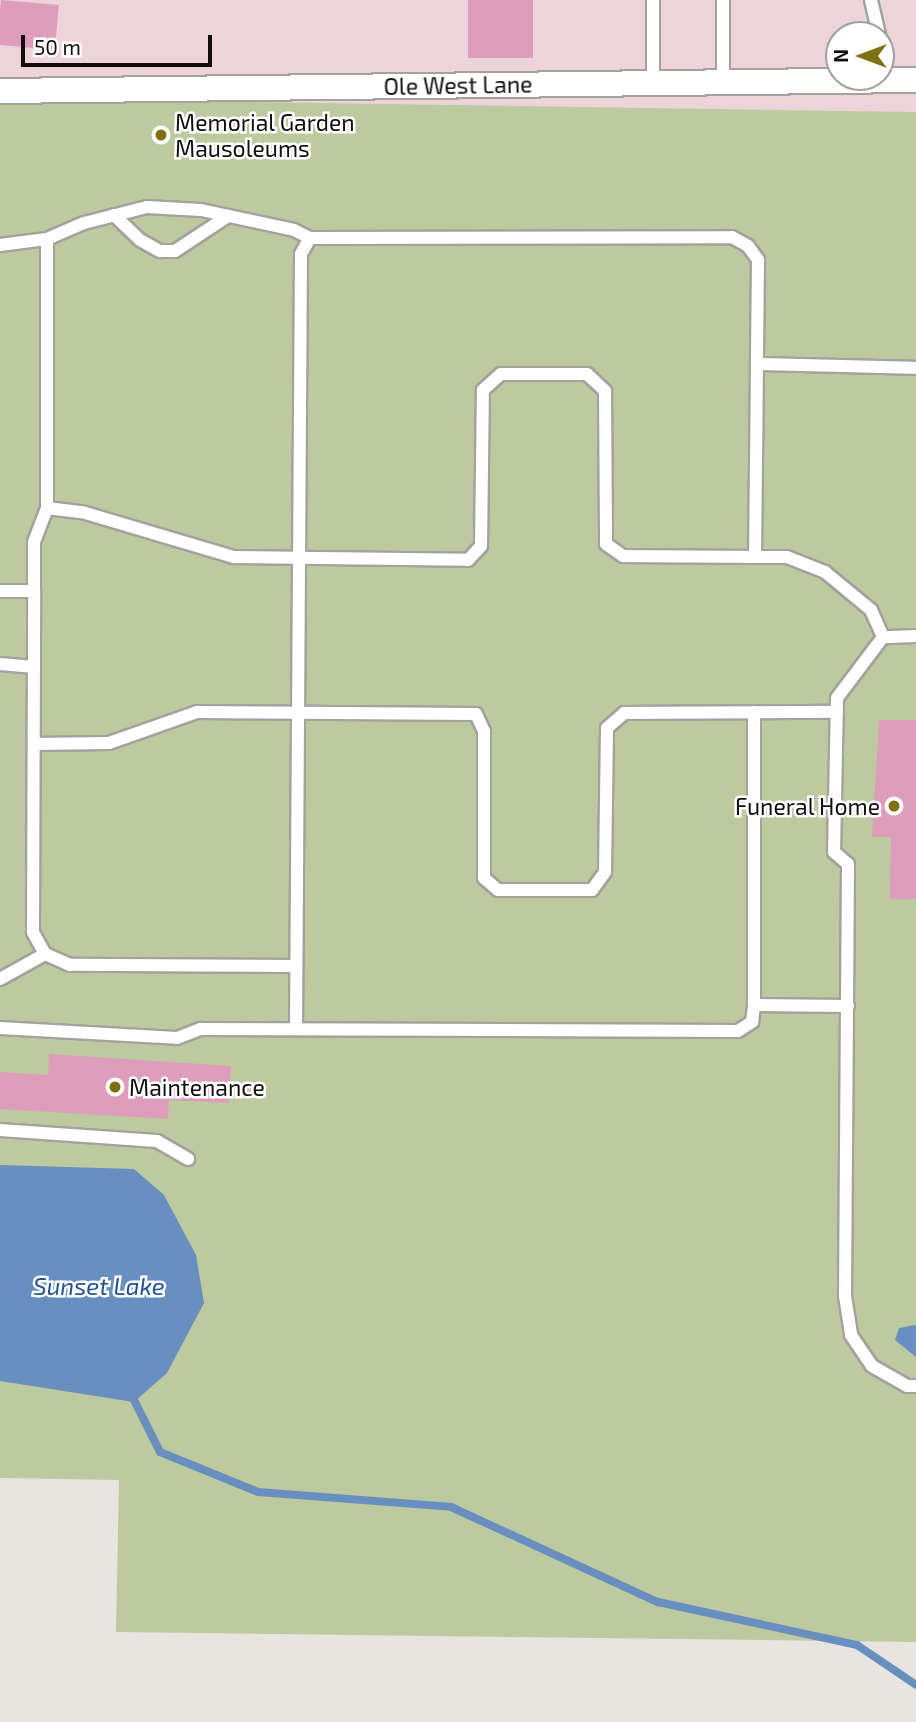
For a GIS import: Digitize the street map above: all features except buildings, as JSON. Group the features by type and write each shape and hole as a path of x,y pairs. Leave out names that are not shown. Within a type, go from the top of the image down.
{"street":[{"name":"Ole West Lane","path":"895,79 916,80"},
{"name":"Ole West Lane","path":"0,91 825,80"}],"lane":[{"path":"653,0 653,83"},
{"path":"723,0 723,82"},
{"path":"871,0 876,21"},
{"path":"0,245 47,239 114,215 147,207 228,216 294,230 310,238 732,237 748,246 758,260 755,557"},
{"path":"114,215 140,240 160,251 175,251 228,216"},
{"path":"296,1029 301,254 310,238"},
{"path":"47,239 47,508 34,542 33,932 45,954 70,965 296,966"},
{"path":"757,364 916,368"},
{"path":"47,508 82,512 234,557 468,560 481,546 483,390 501,374 587,374 605,391 606,544 623,556 787,556 825,572 871,610 883,637"},
{"path":"0,591 34,591"},
{"path":"883,637 916,636"},
{"path":"883,637 837,698 836,712 834,852 848,864 845,1296 851,1335 872,1366 907,1386 916,1387"},
{"path":"0,664 34,667"},
{"path":"34,744 109,743 197,712 476,714 484,731 484,878 498,890 592,890 604,872 607,728 624,713 836,712"},
{"path":"0,1028 177,1038 201,1028 738,1031 751,1022 754,1005 754,712"},
{"path":"0,979 45,954"},
{"path":"754,1005 848,1006"},
{"path":"0,1130 157,1141 188,1159"}],"shaded area":[{"path":"0,0 916,0 916,112 0,98"}],"green space":[{"path":"0,98 916,112 916,1642 116,1632 119,1480 0,1478"}],"water":[{"name":"Sunset Lake","path":"0,1165 134,1169 164,1195 196,1255 204,1303 167,1373 134,1402 0,1381"},
{"path":"916,1325 916,1357 895,1340 899,1328"}],"waterway":[{"path":"130,1392 160,1452 258,1492 451,1507 658,1602 857,1645 916,1685"}],"place":[{"name":"Memorial Garden Mausoleums","path":"161,135"},
{"name":"Funeral Home","path":"894,806"},
{"name":"Maintenance","path":"115,1087"}]}
